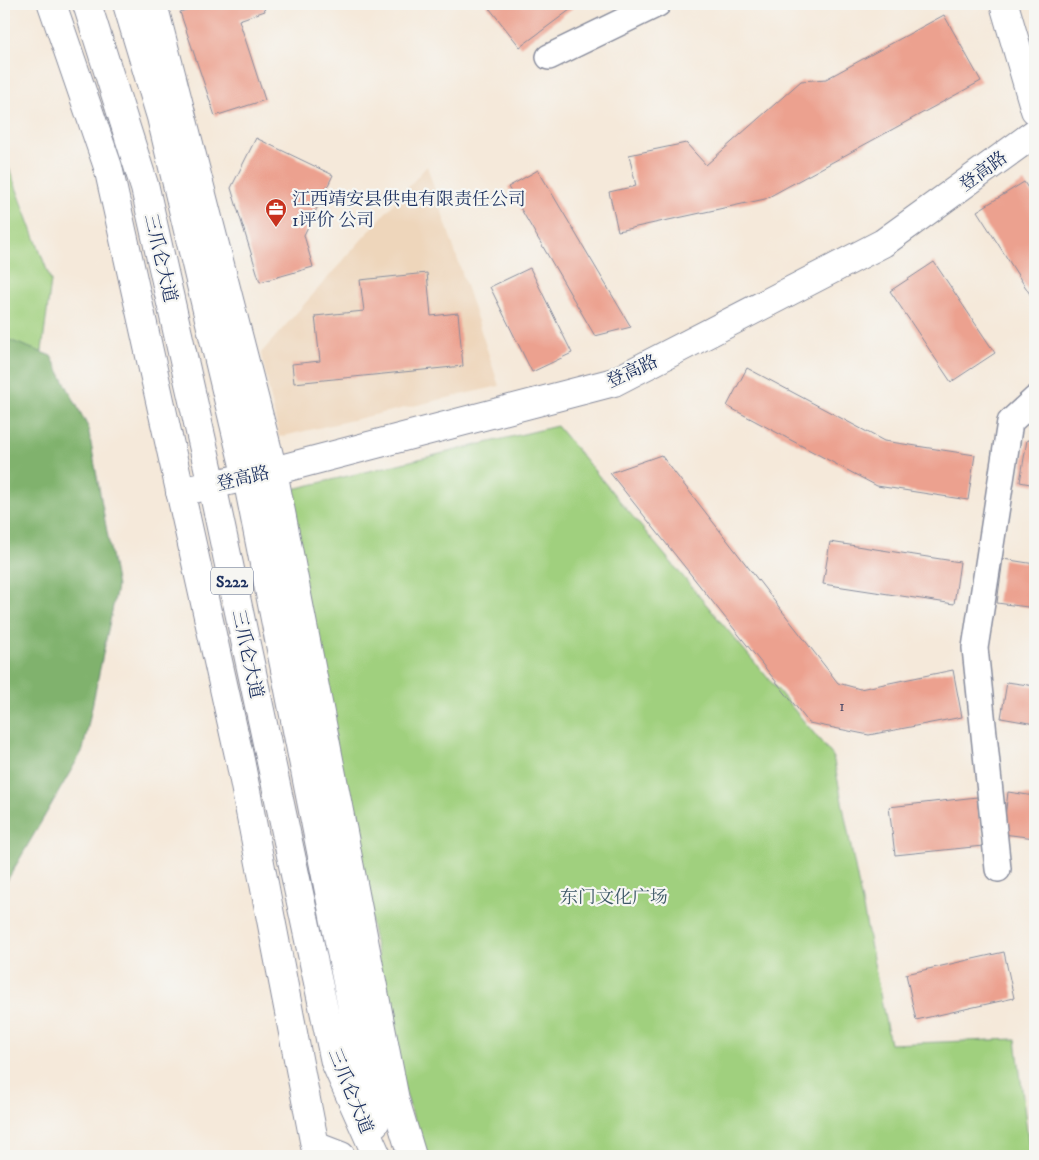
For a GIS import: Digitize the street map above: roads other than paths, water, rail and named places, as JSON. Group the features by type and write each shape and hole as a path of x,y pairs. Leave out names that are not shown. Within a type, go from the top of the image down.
{"main road":[{"path":"52,4 108,167 240,760 315,1146 341,1156"},
{"name":"三爪仑大道","path":"87,4 146,188 212,485 335,1062 377,1156"},
{"name":"三爪仑大道","path":"126,4 161,117 260,474 381,1156"},
{"path":"153,4 260,474 395,1100 412,1156"},
{"path":"1004,4 1035,110"},
{"name":"登高路","path":"180,492 260,474 614,382 883,243 1035,133"}],"street":[{"path":"549,57 658,4"},
{"path":"998,869 974,648 1010,422 1035,399"}],"place":[{"name":"江西靖安县供电有限责任公司 1评价 公司","path":"276,228"}],"park label":[{"name":"东门文化广场","path":"614,897"}]}
